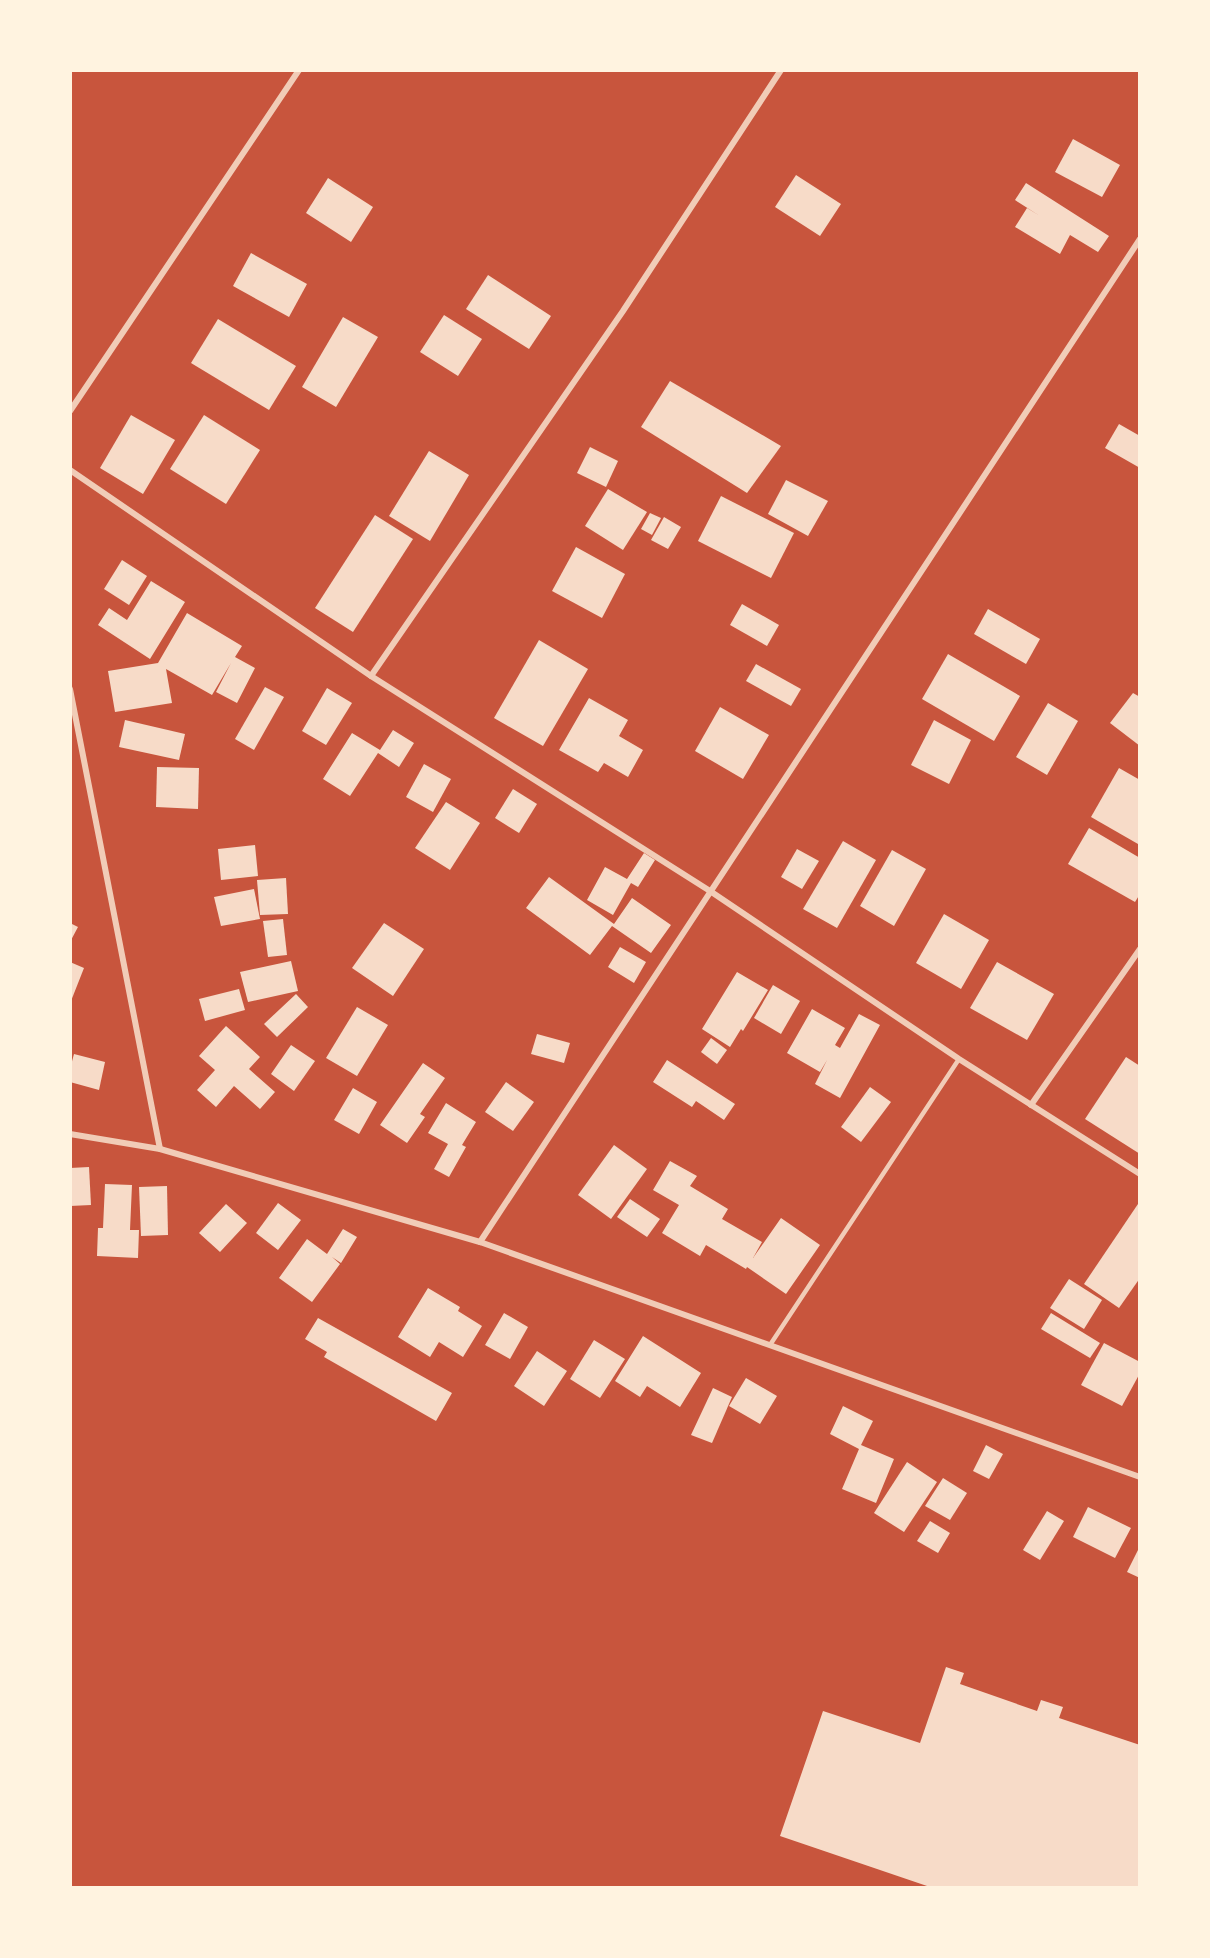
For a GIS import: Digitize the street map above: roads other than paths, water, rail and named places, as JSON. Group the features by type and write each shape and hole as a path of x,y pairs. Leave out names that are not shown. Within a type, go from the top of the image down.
{"street":[{"path":"70,411 299,70"},
{"path":"371,676 623,311 782,70"},
{"path":"480,1242 1140,239"},
{"path":"70,470 371,676 710,891 959,1059 1140,1174"},
{"path":"70,689 160,1149"},
{"path":"1031,1105 1140,949"},
{"path":"70,1134 160,1149 480,1242 1140,1477"}],"lane":[{"path":"770,1345 959,1059"}]}
